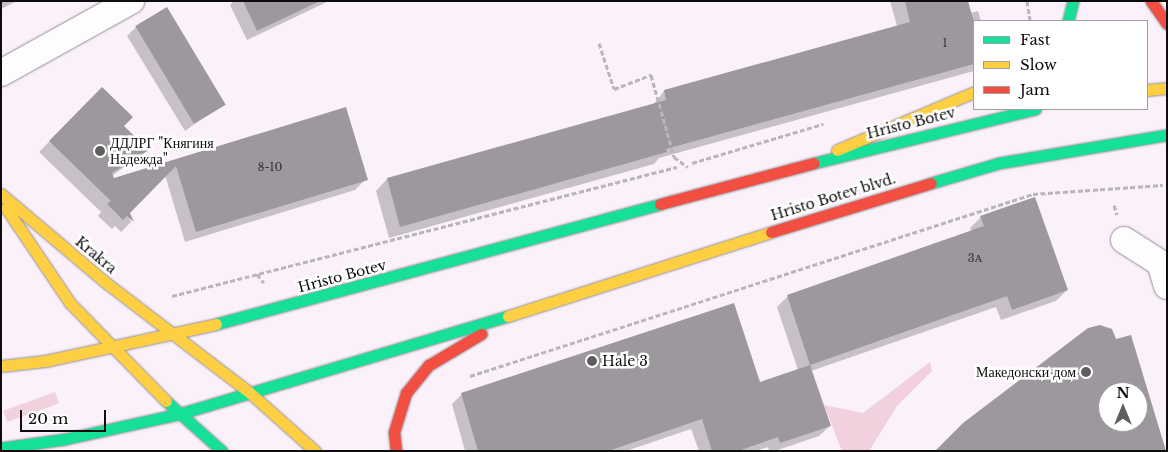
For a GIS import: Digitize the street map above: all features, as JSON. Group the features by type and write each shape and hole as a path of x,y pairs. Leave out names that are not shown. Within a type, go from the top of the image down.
{"main road":[{"path":"1068,20 1073,1"},
{"path":"1151,1 1167,24"},
{"path":"1148,90 1167,88"},
{"path":"1,366 117,348 173,336 794,168 973,92"},
{"name":"Hristo Botev","path":"794,168 1032,110"},
{"name":"Hristo Botev blvd.","path":"514,314 839,209 999,163 1167,134"},
{"name":"Krakra","path":"1,194 173,336 249,392 315,451"},
{"path":"1,201 70,303 117,348 179,414 222,451"},
{"path":"1,448 85,435 179,414 514,314"},
{"path":"396,451 394,432 402,402 429,366 514,314"}],"street":[{"path":"1,73 126,2"},
{"path":"1124,240 1160,263 1167,286"}],"path":[{"path":"1027,1 1030,20"},
{"path":"599,43 614,88 651,75 674,157"},
{"path":"168,296 687,164 831,121"},
{"path":"461,379 1034,194 1163,185"}],"shaded area":[{"path":"930,362 932,371 897,406 869,451 842,451 824,405 863,413"},
{"path":"55,392 59,403 7,422 3,411"}],"building":[{"path":"243,1 320,1 257,31"},
{"path":"905,1 968,1 973,20 973,64 666,149 667,152 400,227 387,178 666,100 664,90 910,22"},
{"path":"167,7 226,105 194,124 135,26"},
{"path":"102,87 133,117 124,126 149,150 112,173 114,178 346,107 368,180 196,232 176,166 130,213 134,222 127,216 123,220 107,204 111,201 49,141"},
{"path":"1035,197 1068,290 1012,310 1007,296 810,365 787,295 984,226 980,216"},
{"path":"734,303 760,382 810,365 831,426 780,443 778,437 738,451 712,451 702,419 608,451 478,451 461,393"},
{"name":"Македонски дом","path":"1100,325 1112,329 1116,339 1131,335 1145,382 1098,382 1098,432 1148,432 1148,391 1166,451 935,451 963,423 1088,328"}],"traffic: fast":[{"path":"1068,20 1073,1"},
{"path":"814,163 1032,110"},
{"path":"931,183 999,163 1167,135"},
{"path":"216,324 660,204"},
{"path":"1,448 65,439 179,414 508,316"},
{"path":"166,401 222,451"}],"traffic: slow":[{"path":"1148,90 1167,88"},
{"path":"837,150 973,92"},
{"path":"1,194 105,282 249,392 315,451"},
{"path":"6,208 70,303 166,401"},
{"path":"508,316 771,232"},
{"path":"1,366 45,361 216,324"}],"traffic: jam":[{"path":"1151,1 1167,24"},
{"path":"660,204 814,163"},
{"path":"771,232 931,183"},
{"path":"396,451 394,432 406,393 429,365 481,334"}],"place":[{"name":"ДДЛРГ \"Княгиня Надежда\"","path":"100,151"},
{"name":"Hale 3","path":"592,361"},
{"name":"Македонски дом","path":"1086,372"}]}
